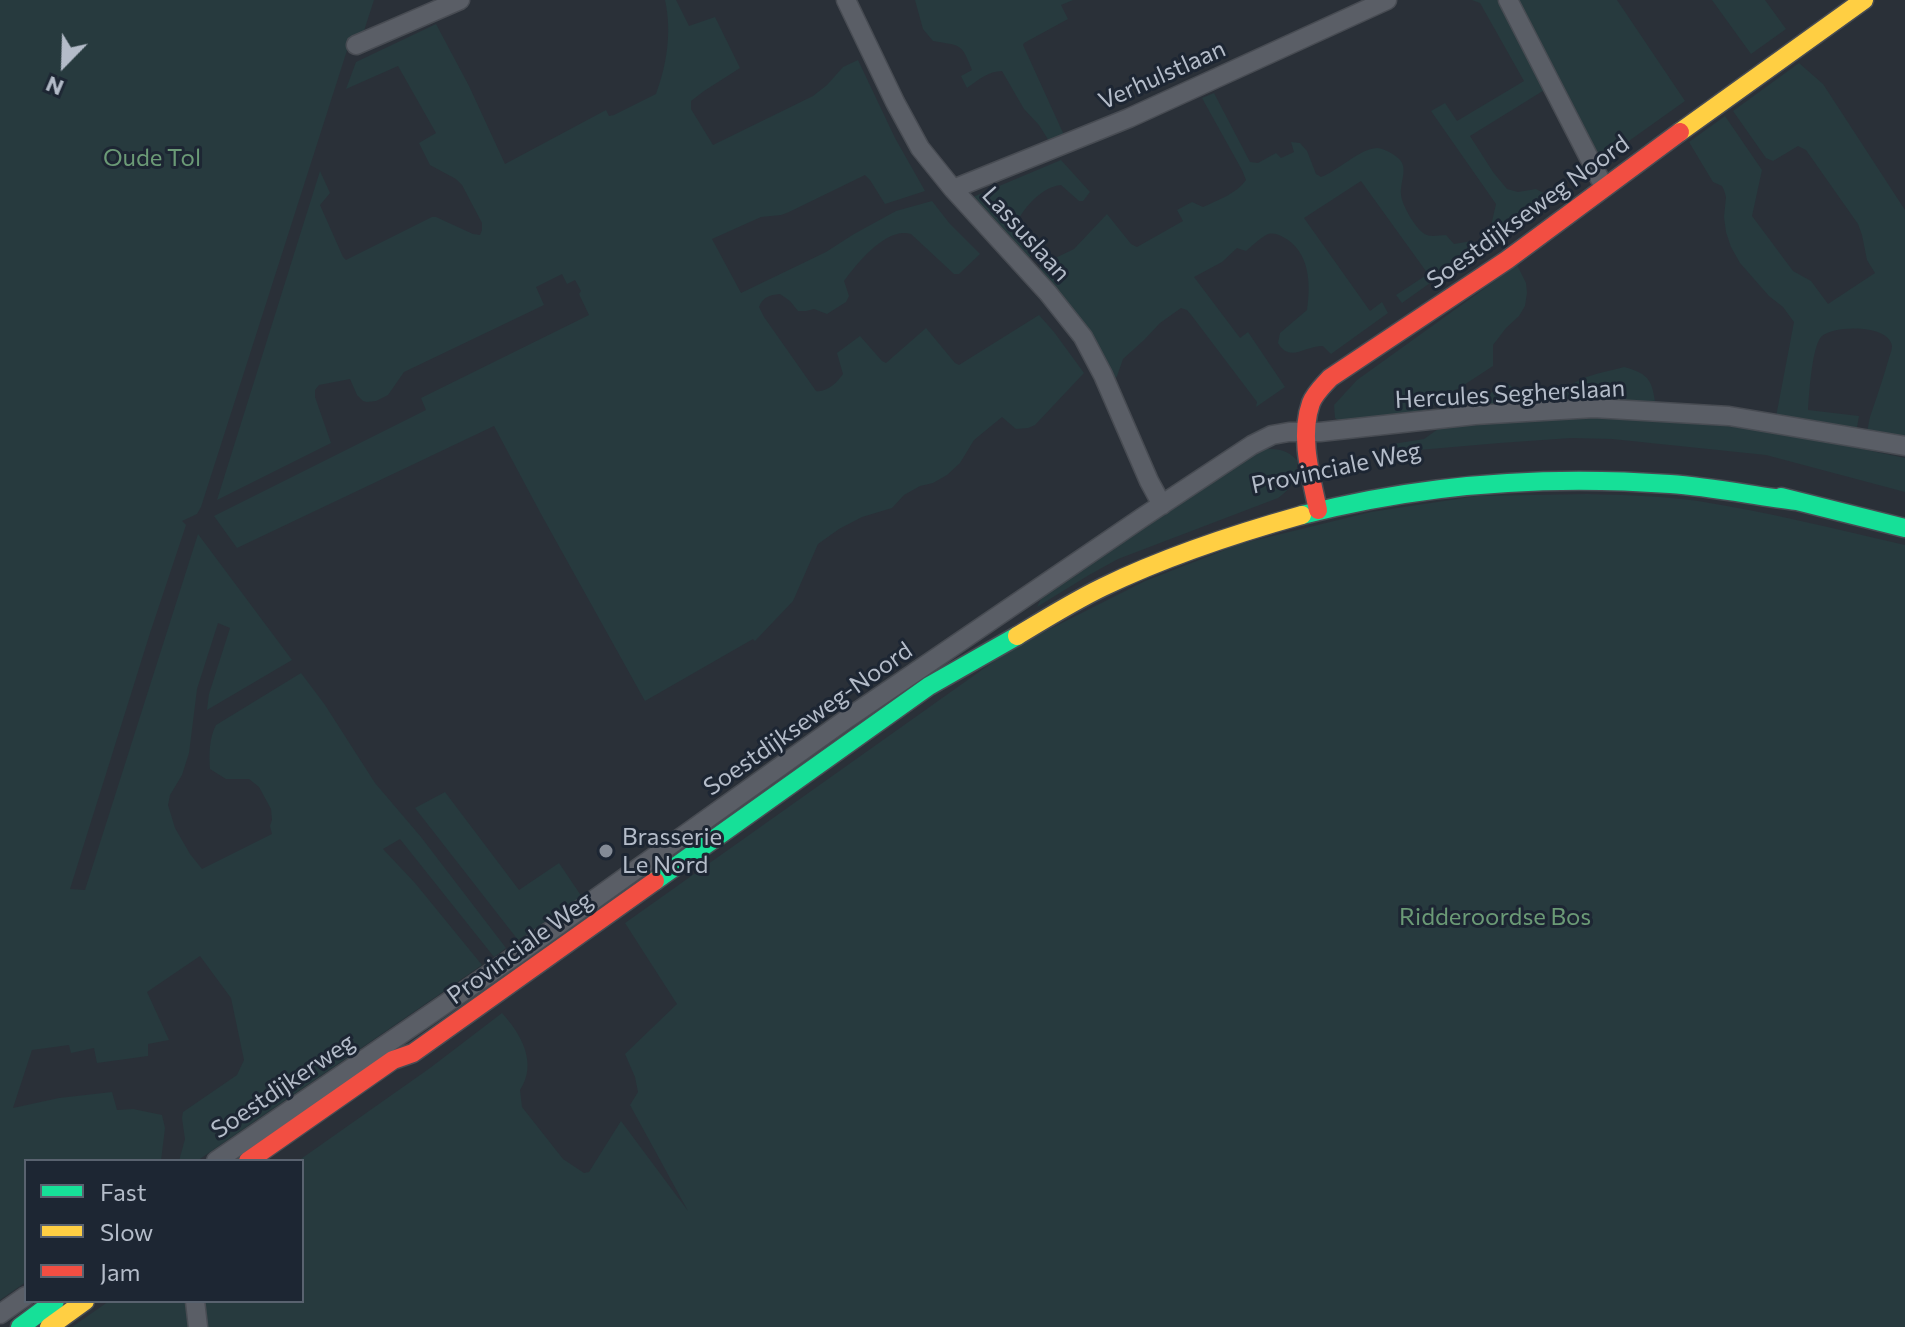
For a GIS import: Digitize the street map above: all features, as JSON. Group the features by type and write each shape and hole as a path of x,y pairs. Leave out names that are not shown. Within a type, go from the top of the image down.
{"main road":[{"name":"Soestdijkseweg Noord","path":"1316,497 1307,432 1311,404 1330,378 1507,260 1864,0"},
{"name":"Provinciale Weg","path":"1524,464 1651,470 1713,479 1905,528"},
{"name":"Provinciale Weg","path":"251,1159 393,1060 413,1053 929,686 1071,603 1127,575 1262,524 1316,497 1408,492 1473,484 1603,480 1674,484 1797,501"},
{"name":"Provinciale Weg","path":"929,686 952,663 1004,627 1102,568"},
{"name":"Provinciale Weg","path":"291,1153 403,1070 413,1053"},
{"path":"20,1327 52,1303"},
{"path":"49,1327 82,1303"}],"street":[{"path":"356,45 460,0"},
{"name":"Lassuslaan","path":"846,0 920,148 1083,337 1162,505"},
{"name":"Verhulstlaan","path":"953,189 1129,118 1387,0"},
{"path":"1508,0 1604,187"},
{"name":"Hercules Segherslaan","path":"1272,435 1475,415 1594,408 1729,416 1905,446"},
{"name":"Soestdijkseweg-Noord","path":"377,1051 527,948 848,718 1162,505 1272,435"},
{"name":"Soestdijkerweg","path":"219,1159 377,1051"},
{"path":"0,1314 24,1297"},
{"path":"195,1303 198,1327"}],"green space":[{"name":"Oude Tol","path":"0,0 374,0 363,34 350,41 201,507 197,514 182,521 186,525 70,889 85,890 198,534 292,660 207,710 230,628 218,623 197,689 189,753 168,805 175,828 190,854 202,869 272,834 271,809 259,787 249,779 226,779 210,769 211,741 216,725 301,673 375,783 421,837 506,948 494,957 400,839 383,849 482,965 200,1159 180,1159 185,1139 183,1112 237,1075 244,1060 231,998 200,956 147,992 169,1040 148,1044 148,1056 97,1063 94,1048 71,1053 69,1045 32,1050 13,1108 59,1098 112,1092 117,1110 133,1109 162,1115 165,1128 161,1159 24,1159 24,1283 0,1300"},
{"path":"665,0 676,0 689,26 715,17 740,68 691,101 691,109 713,145 813,96 843,67 858,60 895,138 925,191 885,204 865,175 789,212 761,217 712,239 741,293 826,252 896,211 932,201 980,254 959,274 954,274 911,234 892,235 873,248 844,281 849,296 846,302 827,314 814,309 798,311 780,294 765,299 759,307 764,317 816,391 828,389 841,377 843,374 837,353 860,336 886,363 926,328 959,365 1039,315 1084,373 1035,425 1016,429 1002,417 974,440 960,463 947,475 904,495 892,508 862,517 839,529 818,544 793,601 755,641 753,639 645,701 494,426 237,548 214,516 426,410 421,398 589,315 575,280 567,284 562,274 536,287 544,305 404,372 388,395 376,401 363,401 350,379 319,385 315,397 331,443 217,500 320,171 330,193 320,205 346,260 432,217 473,234 480,235 482,230 482,223 462,185 430,165 419,143 436,133 398,66 346,89 356,62 436,24 505,164 606,110 609,116 614,115 656,94 667,48"},
{"path":"915,0 1073,0 1061,5 1068,19 1023,45 1064,135 1049,141 1024,109 1002,71 988,74 967,88 961,76 972,70 965,54 955,45 933,41 923,29"},
{"path":"1472,0 1499,0 1546,89 1470,136 1507,189 1518,192 1536,189 1551,197 1487,243 1496,204 1431,111 1445,103 1457,121 1524,81 1480,3"},
{"path":"1518,0 1617,0 1685,101 1598,163"},
{"path":"1712,0 1765,0 1786,29 1751,54"},
{"path":"1799,63 1823,84 1905,210 1905,443 1867,435 1892,346 1889,339 1871,330 1848,329 1827,333 1821,337 1815,351 1808,410 1859,416 1856,433 1775,422 1794,322 1740,263 1726,232 1724,190 1713,182 1689,142 1725,116 1762,170 1752,216 1793,271 1811,281 1828,304 1875,273 1867,260 1858,224 1806,150 1798,146 1773,161 1766,158 1733,111"},
{"path":"1214,93 1250,162 1258,163 1276,153 1281,158 1294,152 1291,142 1300,143 1307,151 1316,174 1321,177 1363,152 1384,149 1402,163 1402,199 1419,229 1429,236 1446,235 1454,244 1472,241 1475,251 1402,303 1396,295 1428,274 1361,181 1304,218 1370,311 1382,302 1388,313 1331,354 1323,346 1287,352 1278,343 1280,333 1307,310 1309,290 1304,259 1283,237 1268,234 1246,251 1237,248 1222,262 1194,277 1240,338 1248,332 1285,387 1256,407 1257,402 1192,316 1181,308 1160,323 1123,359 1111,386 1031,277 1043,264 1074,249 1107,214 1131,244 1137,247 1183,221 1177,210 1192,202 1203,207 1242,185 1246,180 1242,170 1202,98"},
{"path":"1061,160 1090,192 1083,201 1079,201 1061,185 1054,186 1031,202 1018,220 1039,246 1021,267 967,202"},
{"path":"1517,265 1526,283 1525,306 1493,345 1493,366 1415,417 1342,423 1335,418 1334,405 1357,380"},
{"path":"1624,367 1649,380 1656,407 1553,406 1559,396 1575,383"},
{"path":"1507,383 1518,392 1539,397 1545,406 1460,412"},
{"path":"1625,417 1704,423 1872,451 1905,458 1905,492 1766,455 1612,439 1571,438 1384,453 1393,444 1424,439 1441,427 1550,418"},
{"path":"1265,449 1283,451 1297,460 1294,482 1278,498 1118,559 1037,607 1042,597"},
{"name":"Ridderoordse Bos","path":"1587,494 1698,501 1905,545 1905,1327 72,1327 106,1303 304,1303 304,1159 301,1159 502,1013 525,1049 527,1070 520,1090 522,1107 563,1159 584,1173 589,1172 621,1121 688,1211 630,1105 638,1092 625,1054 677,1004 625,923 1000,657 1145,581 1240,544 1371,512 1477,496"},
{"path":"445,792 519,890 559,863 582,897 518,940 415,808"}],"traffic: fast":[{"path":"1302,515 1347,504 1439,489 1531,482 1670,484 1797,501"},
{"path":"1781,497 1905,528"},
{"path":"655,881 929,686 1017,636"},
{"path":"20,1327 52,1303"}],"traffic: slow":[{"path":"1680,132 1864,0"},
{"path":"1017,636 1092,592 1152,565 1302,515"},
{"path":"49,1327 82,1303"}],"traffic: jam":[{"path":"1318,510 1307,456 1306,429 1313,399 1330,378 1507,260 1680,132"},
{"path":"251,1159 393,1060 413,1053 655,881"}],"place":[{"name":"Brasserie Le Nord","path":"606,851"}]}
